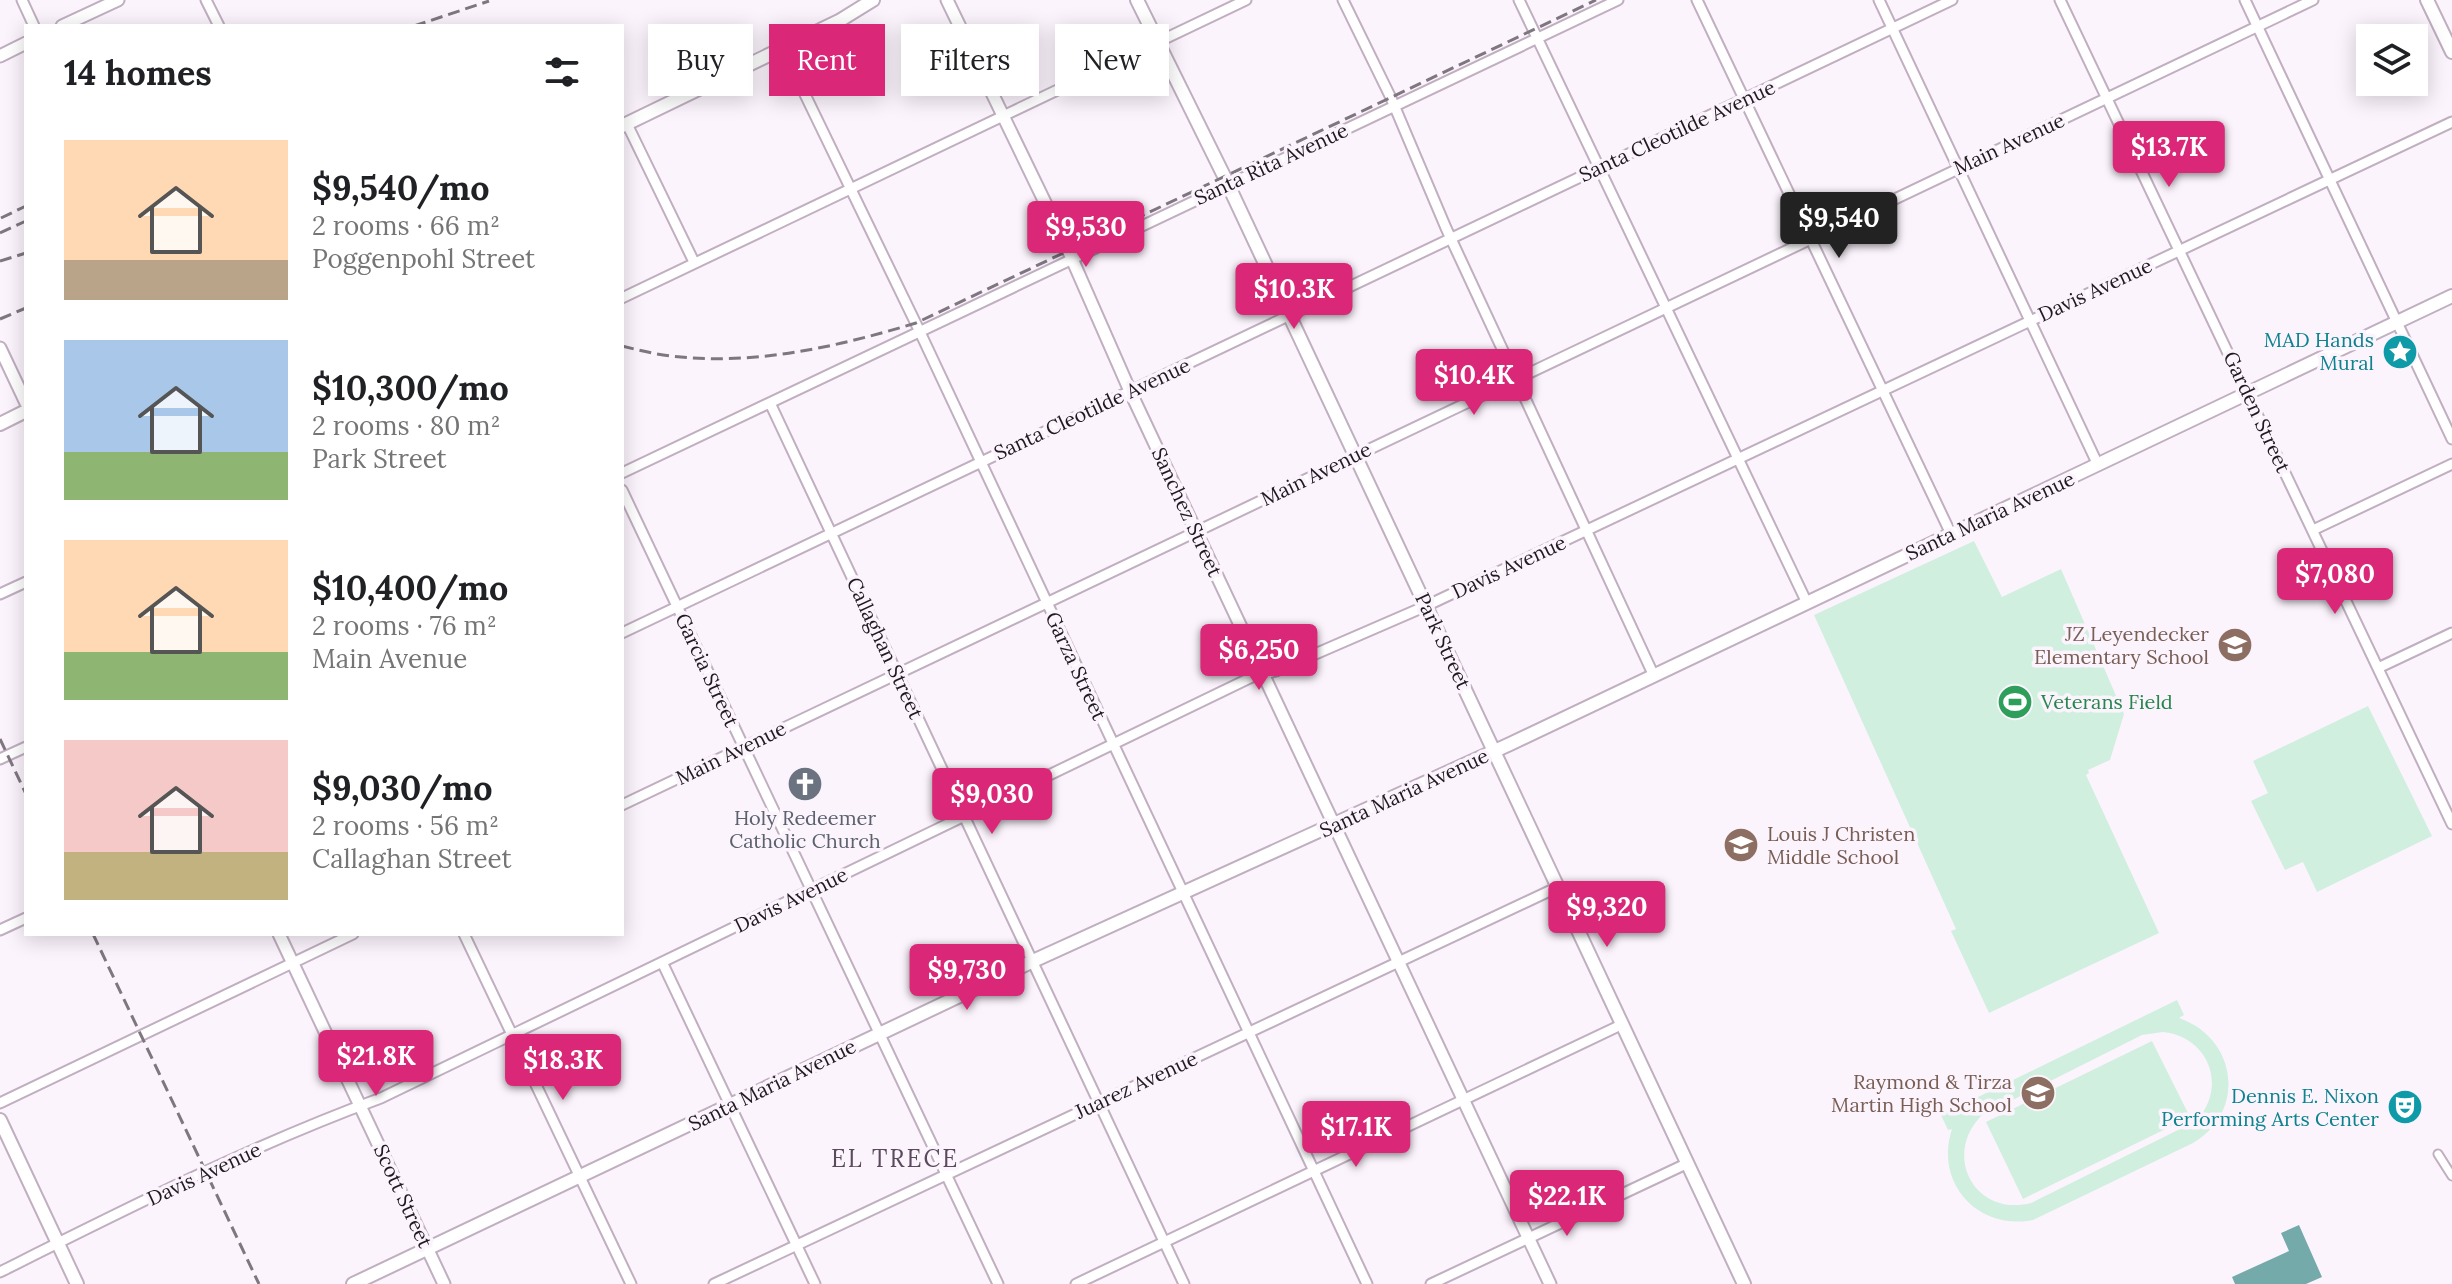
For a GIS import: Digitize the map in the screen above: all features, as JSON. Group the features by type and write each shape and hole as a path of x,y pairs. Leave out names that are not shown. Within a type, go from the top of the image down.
{"main road":[{"path":"833,24 873,0"},
{"name":"Park Street","path":"1137,0 1148,24"},
{"path":"2427,0 2452,52"},
{"path":"625,125 769,56"},
{"name":"Park Street","path":"1169,67 1495,751 1744,1284"},
{"name":"Santa Maria Avenue","path":"353,1284 1033,961 1495,751 2452,296"},
{"path":"0,424 24,412"},
{"path":"0,1120 77,1284"}],"street":[{"path":"22,0 33,24"},
{"path":"66,24 118,0"},
{"path":"206,0 218,24"},
{"name":"Sanchez Street","path":"947,0 1071,258 1130,391 1550,1284"},
{"path":"1169,36 1246,0"},
{"path":"1343,0 1394,105 1451,239 1654,676"},
{"path":"1519,0 1807,603"},
{"name":"Santa Rita Avenue","path":"624,472 1618,0"},
{"path":"1697,0 1951,534"},
{"path":"1879,0 2098,465"},
{"name":"Santa Cleotilde Avenue","path":"624,632 1952,0"},
{"name":"Garden Street","path":"2060,0 2378,668 2448,803 2452,824"},
{"path":"2245,0 2452,439"},
{"name":"Main Avenue","path":"624,804 2313,0"},
{"path":"0,56 24,44"},
{"path":"624,297 1055,90"},
{"name":"Garza Street","path":"805,96 919,330 1367,1284"},
{"name":"Davis Avenue","path":"0,1272 220,1166 360,1106 512,1035 1252,677 1426,606 2452,122"},
{"path":"625,125 694,262"},
{"path":"0,348 24,399"},
{"name":"Callaghan Street","path":"770,403 1184,1284"},
{"path":"2313,530 2452,464"},
{"name":"Garcia Street","path":"624,494 998,1284"},
{"path":"0,594 24,583"},
{"path":"2378,668 2452,633"},
{"path":"0,759 24,748"},
{"name":"Juarez Avenue","path":"714,1284 1558,887"},
{"path":"0,930 24,919"},
{"name":"Scott Street","path":"280,936 444,1284"},
{"path":"0,1103 349,936"},
{"path":"465,936 631,1284"},
{"path":"662,962 815,1284"},
{"path":"1076,1284 1623,1024"},
{"path":"2438,1154 2452,1176"},
{"path":"1431,1284 1688,1163"}],"green space":[{"path":"1974,541 2002,597 2061,569 2124,714 2110,760 2088,770 2086,775 2159,933 1989,1013 1951,931 1956,929 1814,615"},
{"path":"2368,706 2432,836 2317,892 2303,862 2285,870 2251,801 2268,793 2253,761"},
{"path":"2177,1000 2184,1015 2179,1018 2213,1041 2223,1058 2228,1076 2228,1095 2222,1113 2210,1129 2193,1143 2033,1220 1995,1218 1965,1199 1949,1168 1948,1149 1952,1129 1948,1130 1941,1115","holes":["2163,1032 2179,1036 2202,1053 2212,1079 2206,1108 2196,1121 2031,1203 2011,1205 1994,1201 1971,1180 1965,1165 1965,1149 1970,1132 1981,1116 2142,1035"]},
{"path":"2152,1041 2190,1117 2023,1199 1986,1122"}],"water":[{"path":"2299,1225 2322,1277 2306,1284 2235,1284 2232,1277 2289,1251 2281,1233"}],"railway":[{"path":"624,346 665,355 702,358 764,356 825,347 916,323 1596,0"},
{"path":"420,24 489,1"},
{"path":"1,218 24,207"},
{"path":"0,233 24,222"},
{"path":"0,261 24,254"},
{"path":"0,319 24,309"},
{"path":"0,739 24,790"},
{"path":"94,936 259,1284"}],"place":[{"name":"MAD Hands Mural","path":"2400,352"},
{"name":"JZ Leyendecker Elementary School","path":"2235,645"},
{"name":"Veterans Field","path":"2015,702"},
{"name":"Holy Redeemer Catholic Church","path":"805,784"},
{"name":"Louis J Christen Middle School","path":"1741,845"},
{"name":"Raymond & Tirza Martin High School","path":"2038,1093"},
{"name":"Dennis E. Nixon Performing Arts Center","path":"2405,1107"}],"district":[{"name":"EL TRECE","path":"895,1159"}]}
